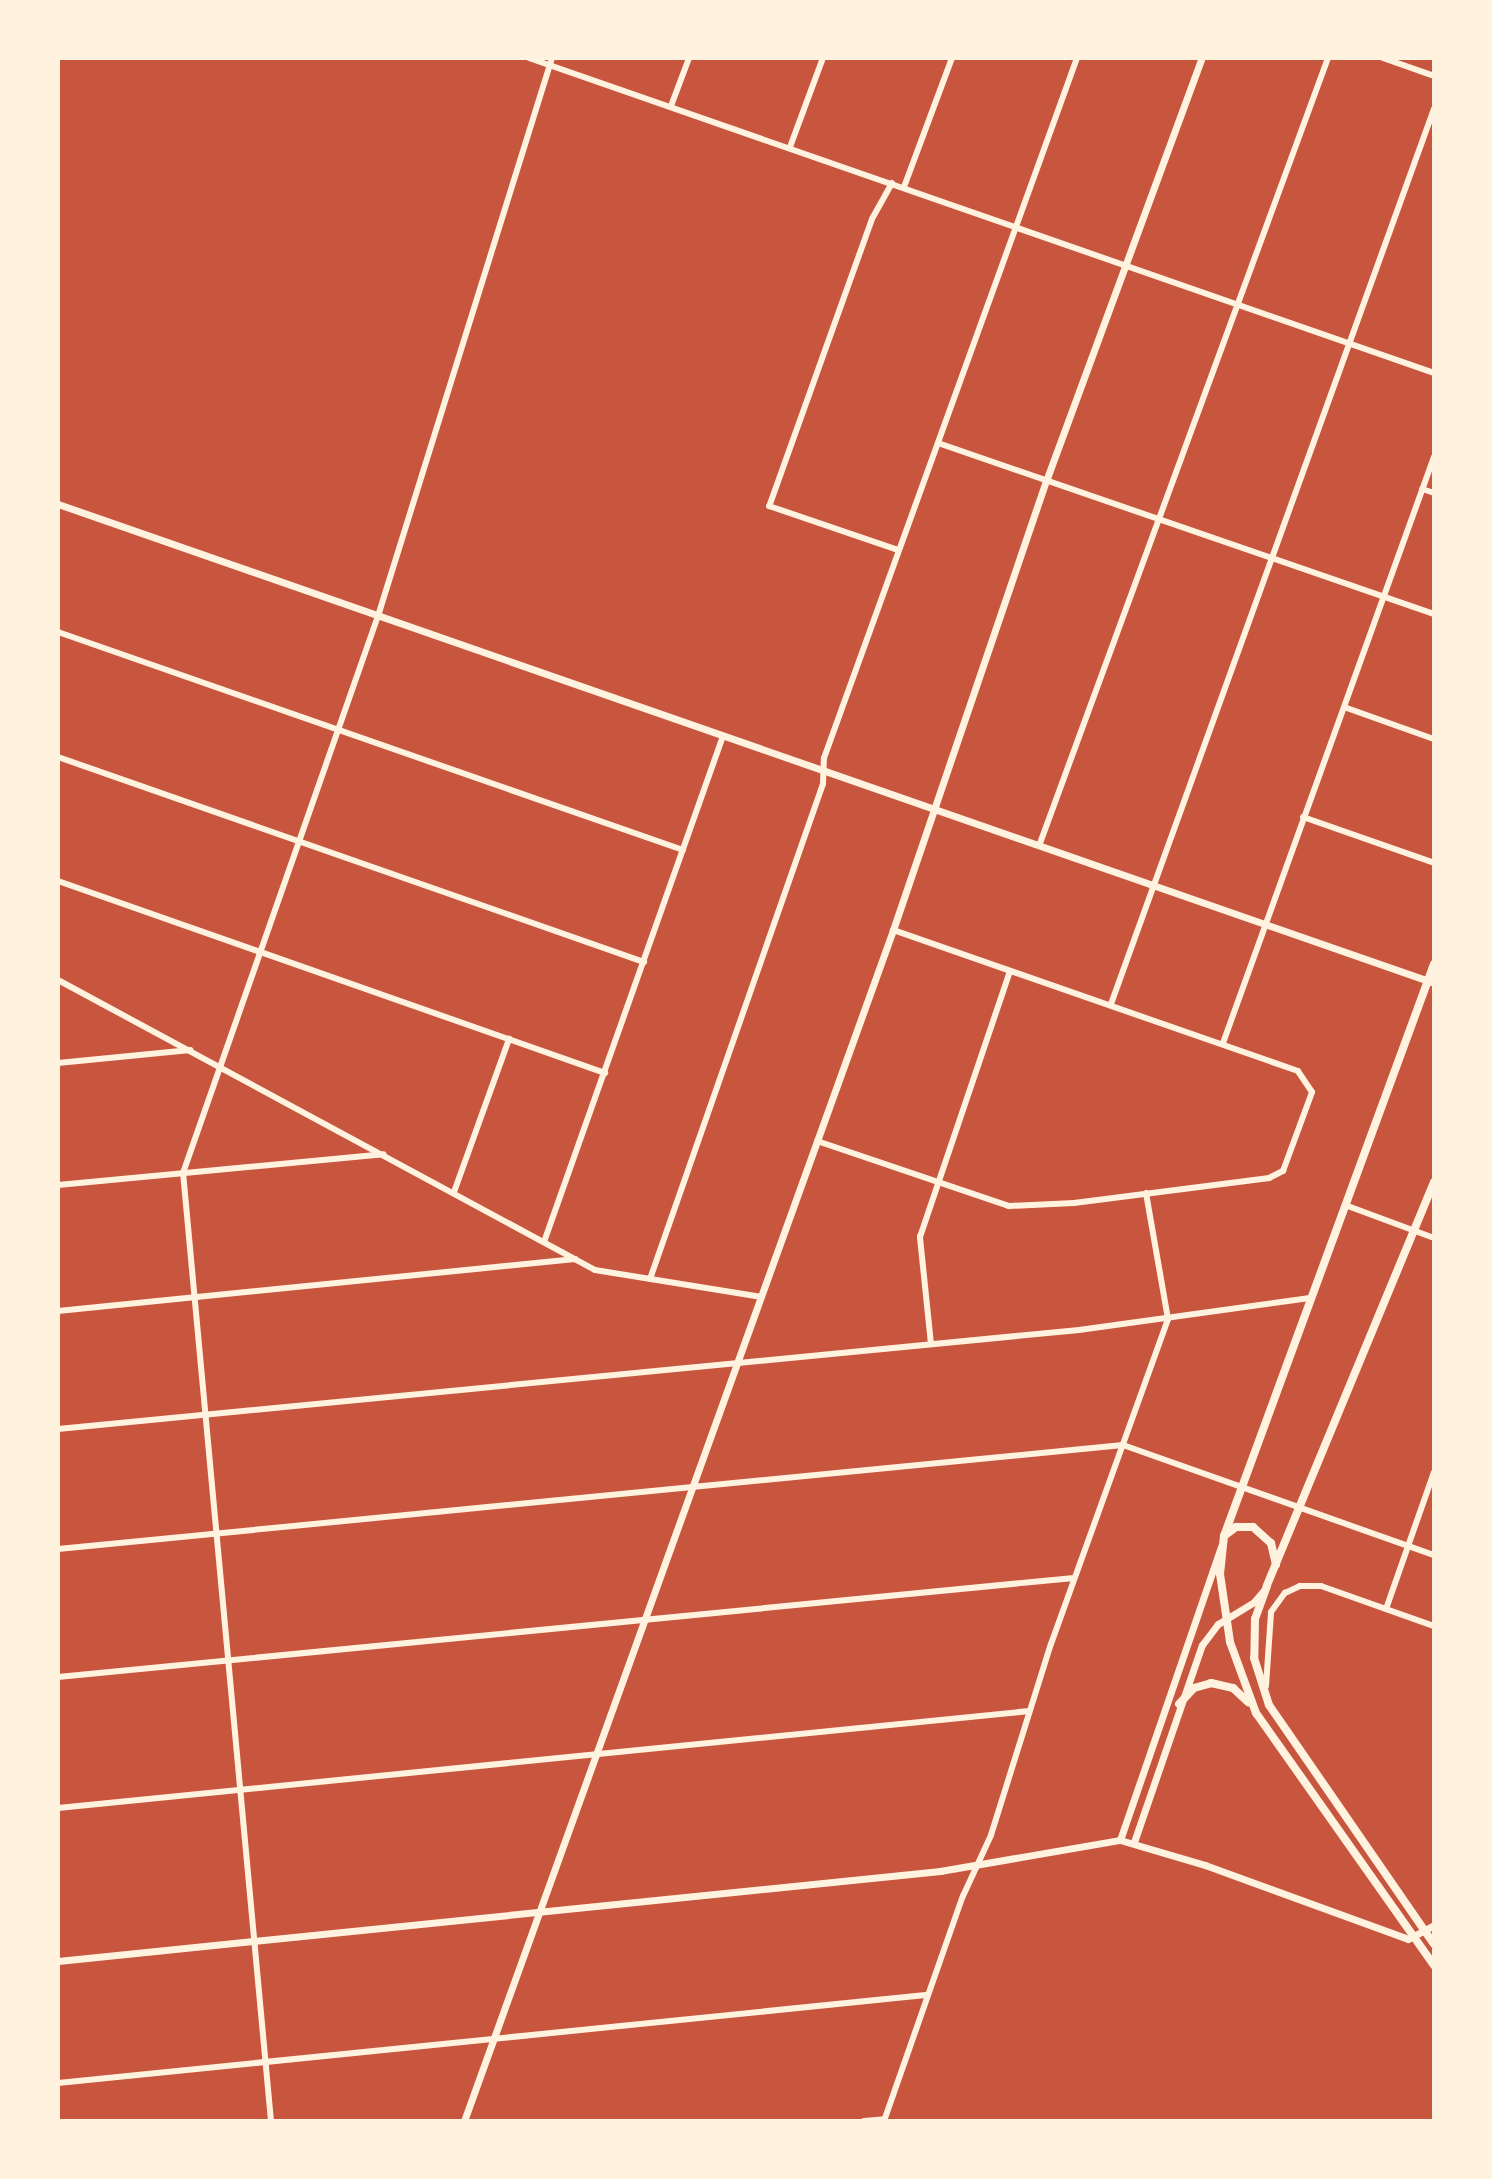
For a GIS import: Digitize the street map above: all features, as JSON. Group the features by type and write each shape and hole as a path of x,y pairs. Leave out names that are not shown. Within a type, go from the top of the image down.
{"main road":[{"path":"1256,1713 1238,1669 1226,1618 1220,1574 1224,1536 1310,1298 1432,983 1434,964"},
{"path":"1434,1182 1267,1586 1255,1619 1254,1658 1269,1705 1434,1944"},
{"path":"1224,1536 1236,1527 1253,1527 1271,1543 1276,1565"},
{"path":"1179,1704 1194,1688 1217,1683 1233,1688 1256,1713 1434,1965"}],"street":[{"path":"529,58 551,61 671,106 1434,373"},
{"path":"671,106 689,58"},
{"path":"790,147 823,58"},
{"path":"904,187 952,58"},
{"path":"650,1279 823,784 822,770 898,550 1077,58"},
{"path":"464,2121 690,1486 762,1297 893,930 1046,481 1202,58"},
{"path":"1039,846 1328,58"},
{"path":"1383,58 1434,76"},
{"path":"271,2121 183,1173 378,616 551,61"},
{"path":"1111,1004 1269,557 1434,109"},
{"path":"892,183 872,219 769,506 898,550"},
{"path":"938,443 1434,614"},
{"path":"1223,1043 1434,457"},
{"path":"1422,489 1434,493"},
{"path":"58,504 1432,983"},
{"path":"58,632 683,850"},
{"path":"1344,707 1434,739"},
{"path":"544,1242 723,736"},
{"path":"58,757 644,962"},
{"path":"1303,817 1434,863"},
{"path":"58,881 605,1073"},
{"path":"817,1141 1009,1206 1146,1193 1269,1178 1283,1171 1312,1092 1298,1071 893,930"},
{"path":"931,1344 920,1237 936,1181 1010,971"},
{"path":"58,980 575,1259 607,1273 762,1297"},
{"path":"454,1192 509,1039"},
{"path":"58,1063 191,1050"},
{"path":"58,1185 384,1154"},
{"path":"864,2121 884,2120 974,1867 991,1835 1074,1578 1168,1319 1146,1193"},
{"path":"1345,1205 1434,1238"},
{"path":"58,1311 575,1259"},
{"path":"58,1429 931,1344 1168,1319 1310,1298"},
{"path":"58,1549 1123,1445 1434,1555"},
{"path":"1386,1609 1434,1472"},
{"path":"1120,1840 1224,1536"},
{"path":"58,1677 1074,1578"},
{"path":"1269,1705 1266,1636 1271,1612 1285,1593 1317,1585 1434,1626"},
{"path":"1134,1842 1179,1704 1202,1645 1226,1618 1254,1602 1267,1586"},
{"path":"58,1808 1029,1711"},
{"path":"58,1961 974,1867 1120,1840 1134,1842 1408,1939 1434,1925"},
{"path":"58,2083 926,1995"}]}
